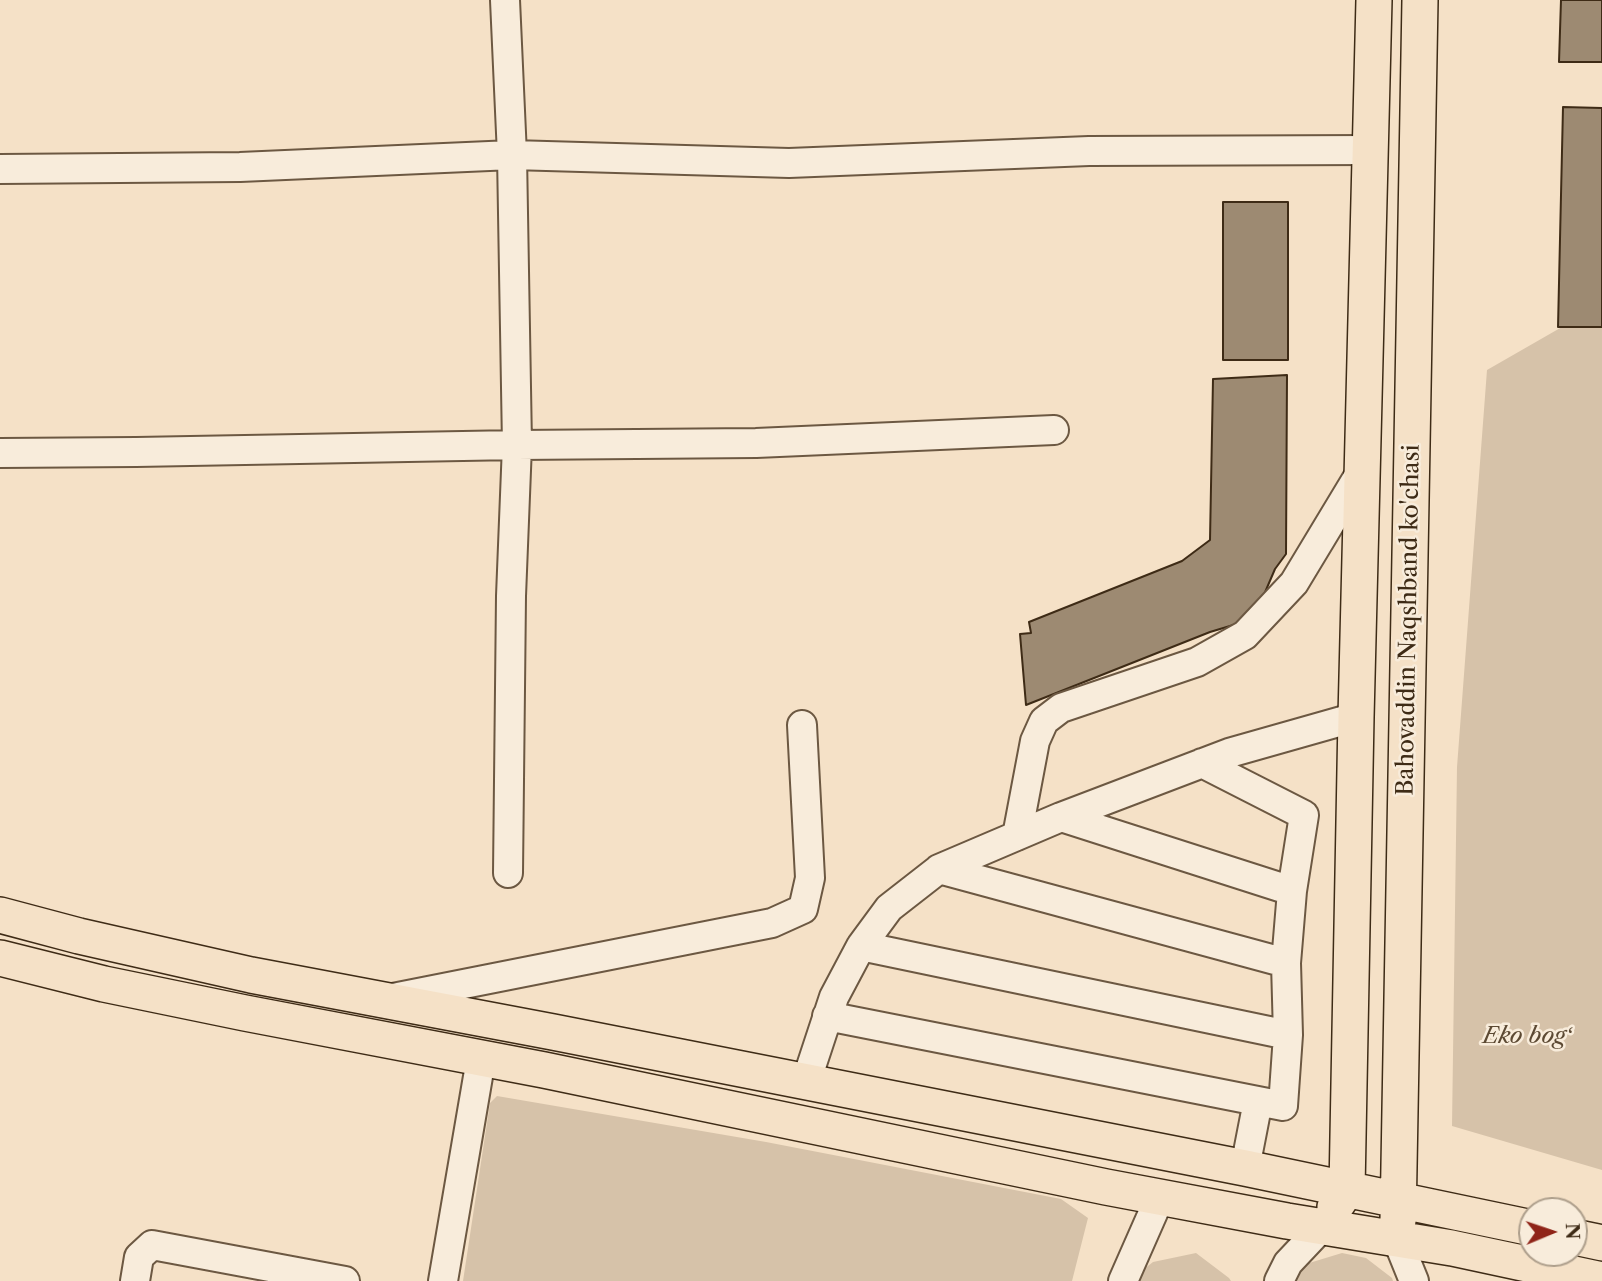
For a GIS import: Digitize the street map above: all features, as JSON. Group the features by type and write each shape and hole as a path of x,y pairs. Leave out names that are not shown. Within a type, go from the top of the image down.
{"main road":[{"name":"Bahovaddin Naqshband ko'chasi","path":"1347,1189 1374,0"},
{"name":"Bahovaddin Naqshband ko'chasi","path":"1397,1239 1420,0"},
{"path":"0,915 251,975 1245,1168 1518,1225"},
{"path":"0,958 104,984 1160,1198 1452,1248 1602,1280"},
{"path":"1322,1227 1347,1189"}],"street":[{"path":"505,0 512,155 517,445 511,596 508,873"},
{"path":"0,169 240,167 512,155 789,163 1088,151 1371,150"},
{"path":"0,453 757,443 1054,430"},
{"path":"1017,836 1035,741 1044,721 1060,708 1197,662 1245,635 1294,583 1364,467"},
{"path":"806,1082 834,997 862,946 889,908 939,869 1061,817 1229,753 1356,716"},
{"path":"383,1000 772,923 803,909 810,878 802,725"},
{"path":"827,1016 1283,1106 1288,1035 1286,963 1292,891 1304,815 1202,763"},
{"path":"1061,817 1292,891"},
{"path":"939,869 1286,963"},
{"path":"862,946 1288,1035"},
{"path":"443,1281 481,1059"},
{"path":"1245,1168 1258,1101"},
{"path":"1123,1281 1160,1198"},
{"path":"1279,1281 1288,1263 1322,1227"},
{"path":"1397,1239 1414,1281"},
{"path":"135,1281 139,1257 152,1245 345,1281"}],"green space":[{"name":"Eko bogʻ","path":"1602,304 1602,1170 1452,1126 1457,767 1487,370"},
{"path":"497,1096 766,1142 1061,1199 1088,1218 1072,1281 463,1281 490,1103"},
{"path":"1196,1253 1231,1281 1129,1281 1153,1262"},
{"path":"1342,1253 1366,1258 1393,1281 1293,1281 1306,1264"}],"building":[{"path":"1561,0 1602,0 1602,62 1559,62"},
{"path":"1563,107 1602,108 1602,327 1558,327"},
{"path":"1223,202 1288,202 1288,360 1223,360"},
{"path":"1287,375 1286,554 1275,569 1263,597 1240,623 1210,632 1026,705 1020,634 1031,633 1029,622 1182,561 1210,540 1213,379"}]}
